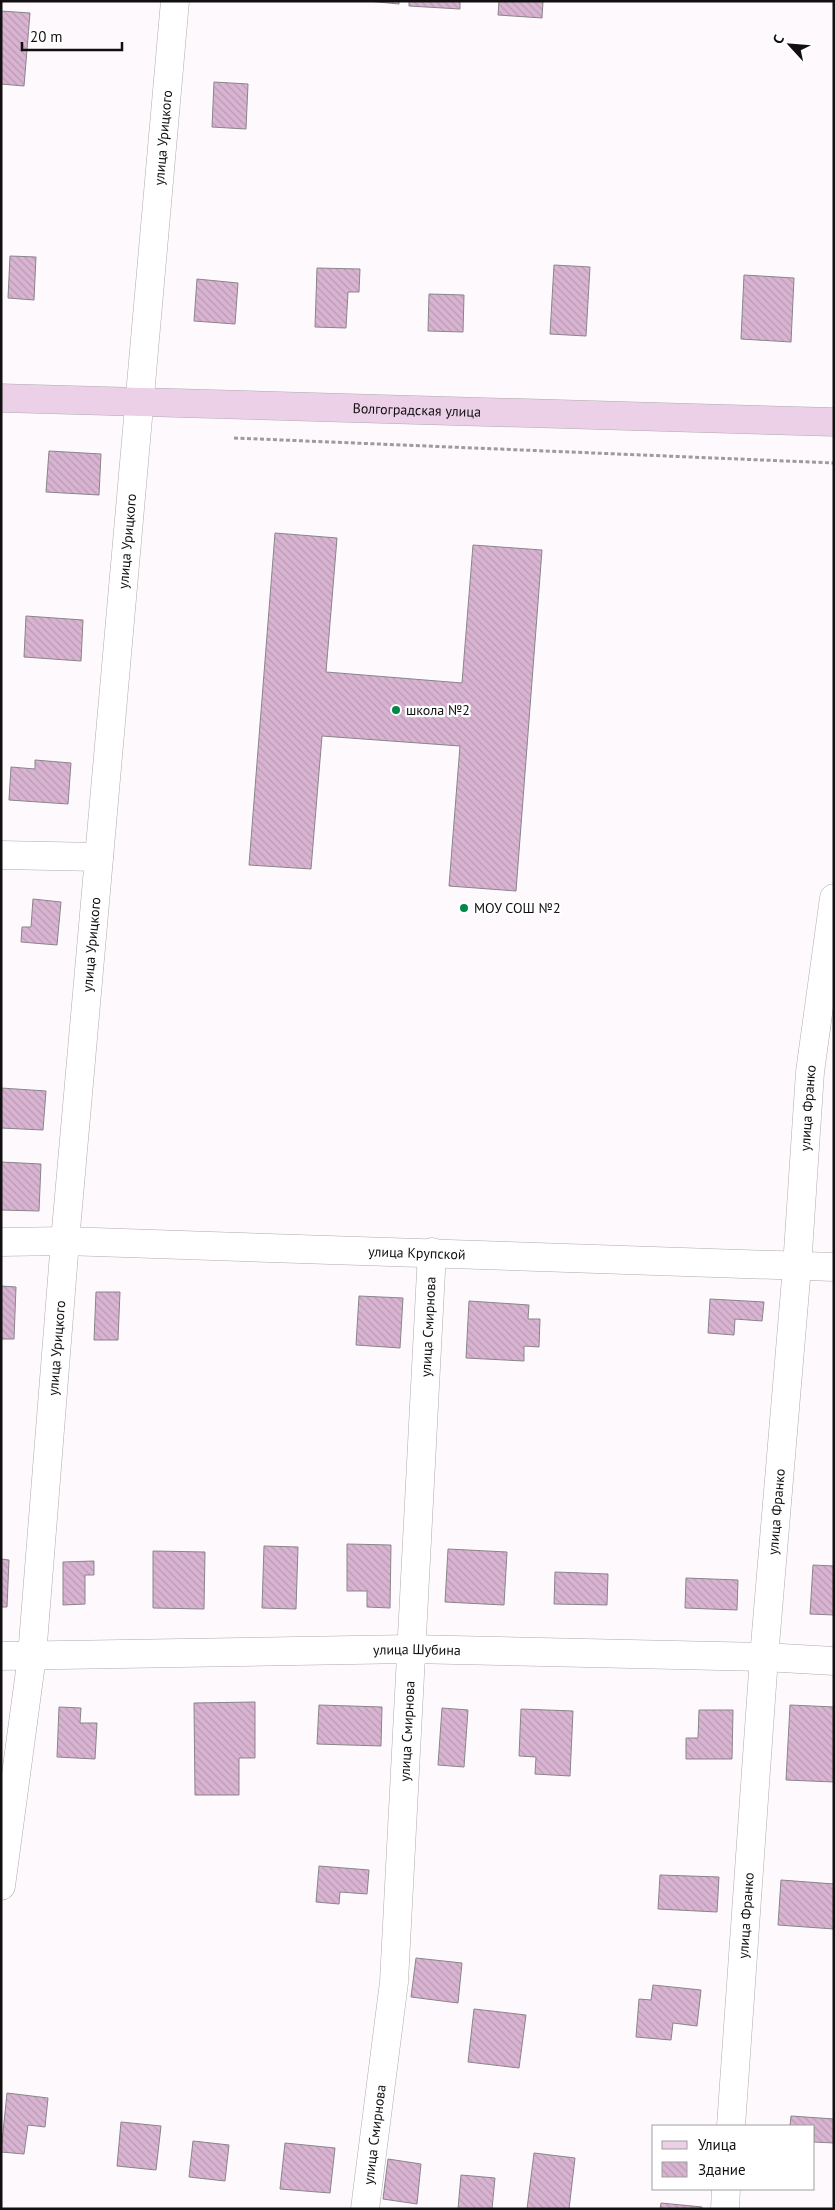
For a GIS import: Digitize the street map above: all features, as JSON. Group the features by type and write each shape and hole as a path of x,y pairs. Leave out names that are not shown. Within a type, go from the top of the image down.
{"street":[{"name":"улица Урицкого","path":"1,1886 32,1656 65,1241 175,1"},
{"name":"Волгоградская улица","path":"1,398 834,422"},
{"path":"1,855 99,857"},
{"name":"улица Франко","path":"731,2125 764,1657 797,1266 810,1072 834,898"},
{"name":"улица Крупской","path":"1,1242 65,1241 432,1252 834,1267"},
{"name":"улица Смирнова","path":"365,2209 394,1982 432,1252"},
{"name":"улица Шубина","path":"1,1656 410,1650 764,1657 834,1661"},
{"path":"725,2209 726,2190"}],"path":[{"path":"226,438 834,463"}],"building":[{"path":"368,1 399,1 399,4"},
{"path":"409,1 460,1 460,9 409,6"},
{"path":"499,1 543,1 542,18 498,15"},
{"path":"1,11 30,13 24,86 1,84"},
{"path":"214,82 248,84 246,129 212,127"},
{"path":"10,256 36,257 34,300 8,298"},
{"path":"554,265 590,267 586,336 550,334"},
{"path":"317,268 360,269 359,292 348,292 346,328 315,327"},
{"path":"744,275 794,278 791,342 741,339"},
{"path":"197,279 238,283 235,324 194,321"},
{"path":"429,294 464,295 463,332 428,331"},
{"path":"49,451 101,454 99,495 46,492"},
{"name":"школа №2","path":"275,533 337,538 326,672 462,683 473,545 542,550 516,891 449,886 460,746 322,736 311,869 249,865"},
{"path":"26,616 83,620 81,661 24,657"},
{"path":"35,760 71,763 68,804 9,800 11,767 35,769"},
{"path":"33,899 61,902 57,945 21,942 22,927 31,927"},
{"path":"1,1088 46,1091 43,1130 1,1128"},
{"path":"1,1162 41,1164 39,1211 1,1210"},
{"path":"1,1286 16,1287 14,1339 1,1339"},
{"path":"96,1292 120,1292 118,1340 94,1340"},
{"path":"359,1296 403,1298 400,1348 356,1345"},
{"path":"710,1299 764,1302 762,1321 735,1319 734,1335 708,1333"},
{"path":"469,1301 529,1305 528,1319 540,1319 539,1347 524,1346 524,1361 466,1358"},
{"path":"347,1544 391,1545 390,1608 367,1607 367,1591 347,1591"},
{"path":"264,1546 298,1547 296,1609 262,1608"},
{"path":"448,1549 507,1552 504,1605 445,1602"},
{"path":"153,1551 205,1552 204,1609 153,1608"},
{"path":"1,1559 9,1560 7,1607 1,1607"},
{"path":"94,1561 94,1575 85,1575 85,1604 63,1605 63,1562"},
{"path":"813,1565 834,1566 834,1615 810,1614"},
{"path":"555,1572 608,1574 607,1605 554,1604"},
{"path":"686,1578 738,1580 737,1610 685,1608"},
{"path":"255,1702 255,1758 239,1758 239,1795 195,1795 194,1703"},
{"path":"319,1705 382,1707 381,1746 317,1744"},
{"path":"790,1705 834,1707 834,1782 786,1780"},
{"path":"59,1707 81,1708 80,1723 97,1723 95,1759 57,1757"},
{"path":"442,1708 468,1710 464,1767 438,1765"},
{"path":"521,1709 573,1711 570,1776 535,1774 536,1757 519,1756"},
{"path":"699,1710 733,1710 732,1759 686,1759 686,1738 698,1738"},
{"path":"319,1866 369,1870 367,1894 340,1892 339,1904 316,1902"},
{"path":"660,1875 719,1877 717,1912 658,1909"},
{"path":"781,1880 834,1884 834,1929 778,1925"},
{"path":"416,1958 462,1963 458,2003 411,1997"},
{"path":"653,1985 701,1990 697,2026 673,2023 671,2040 636,2037 639,1999 651,2000"},
{"path":"474,2009 526,2015 519,2068 468,2062"},
{"path":"7,2093 48,2098 45,2127 28,2125 24,2154 1,2152"},
{"path":"791,2116 834,2119 834,2143 815,2142 815,2125 790,2125"},
{"path":"121,2122 161,2126 156,2170 117,2166"},
{"path":"193,2141 229,2145 225,2181 189,2177"},
{"path":"285,2143 335,2148 330,2193 280,2189"},
{"path":"534,2153 575,2158 569,2209 527,2209"},
{"path":"388,2159 421,2164 417,2204 383,2199"},
{"path":"461,2175 495,2178 492,2209 458,2209"},
{"path":"661,2203 702,2207 702,2209 660,2209"}],"place":[{"name":"школа №2","path":"396,710"},
{"name":"МОУ СОШ №2","path":"464,908"}]}
